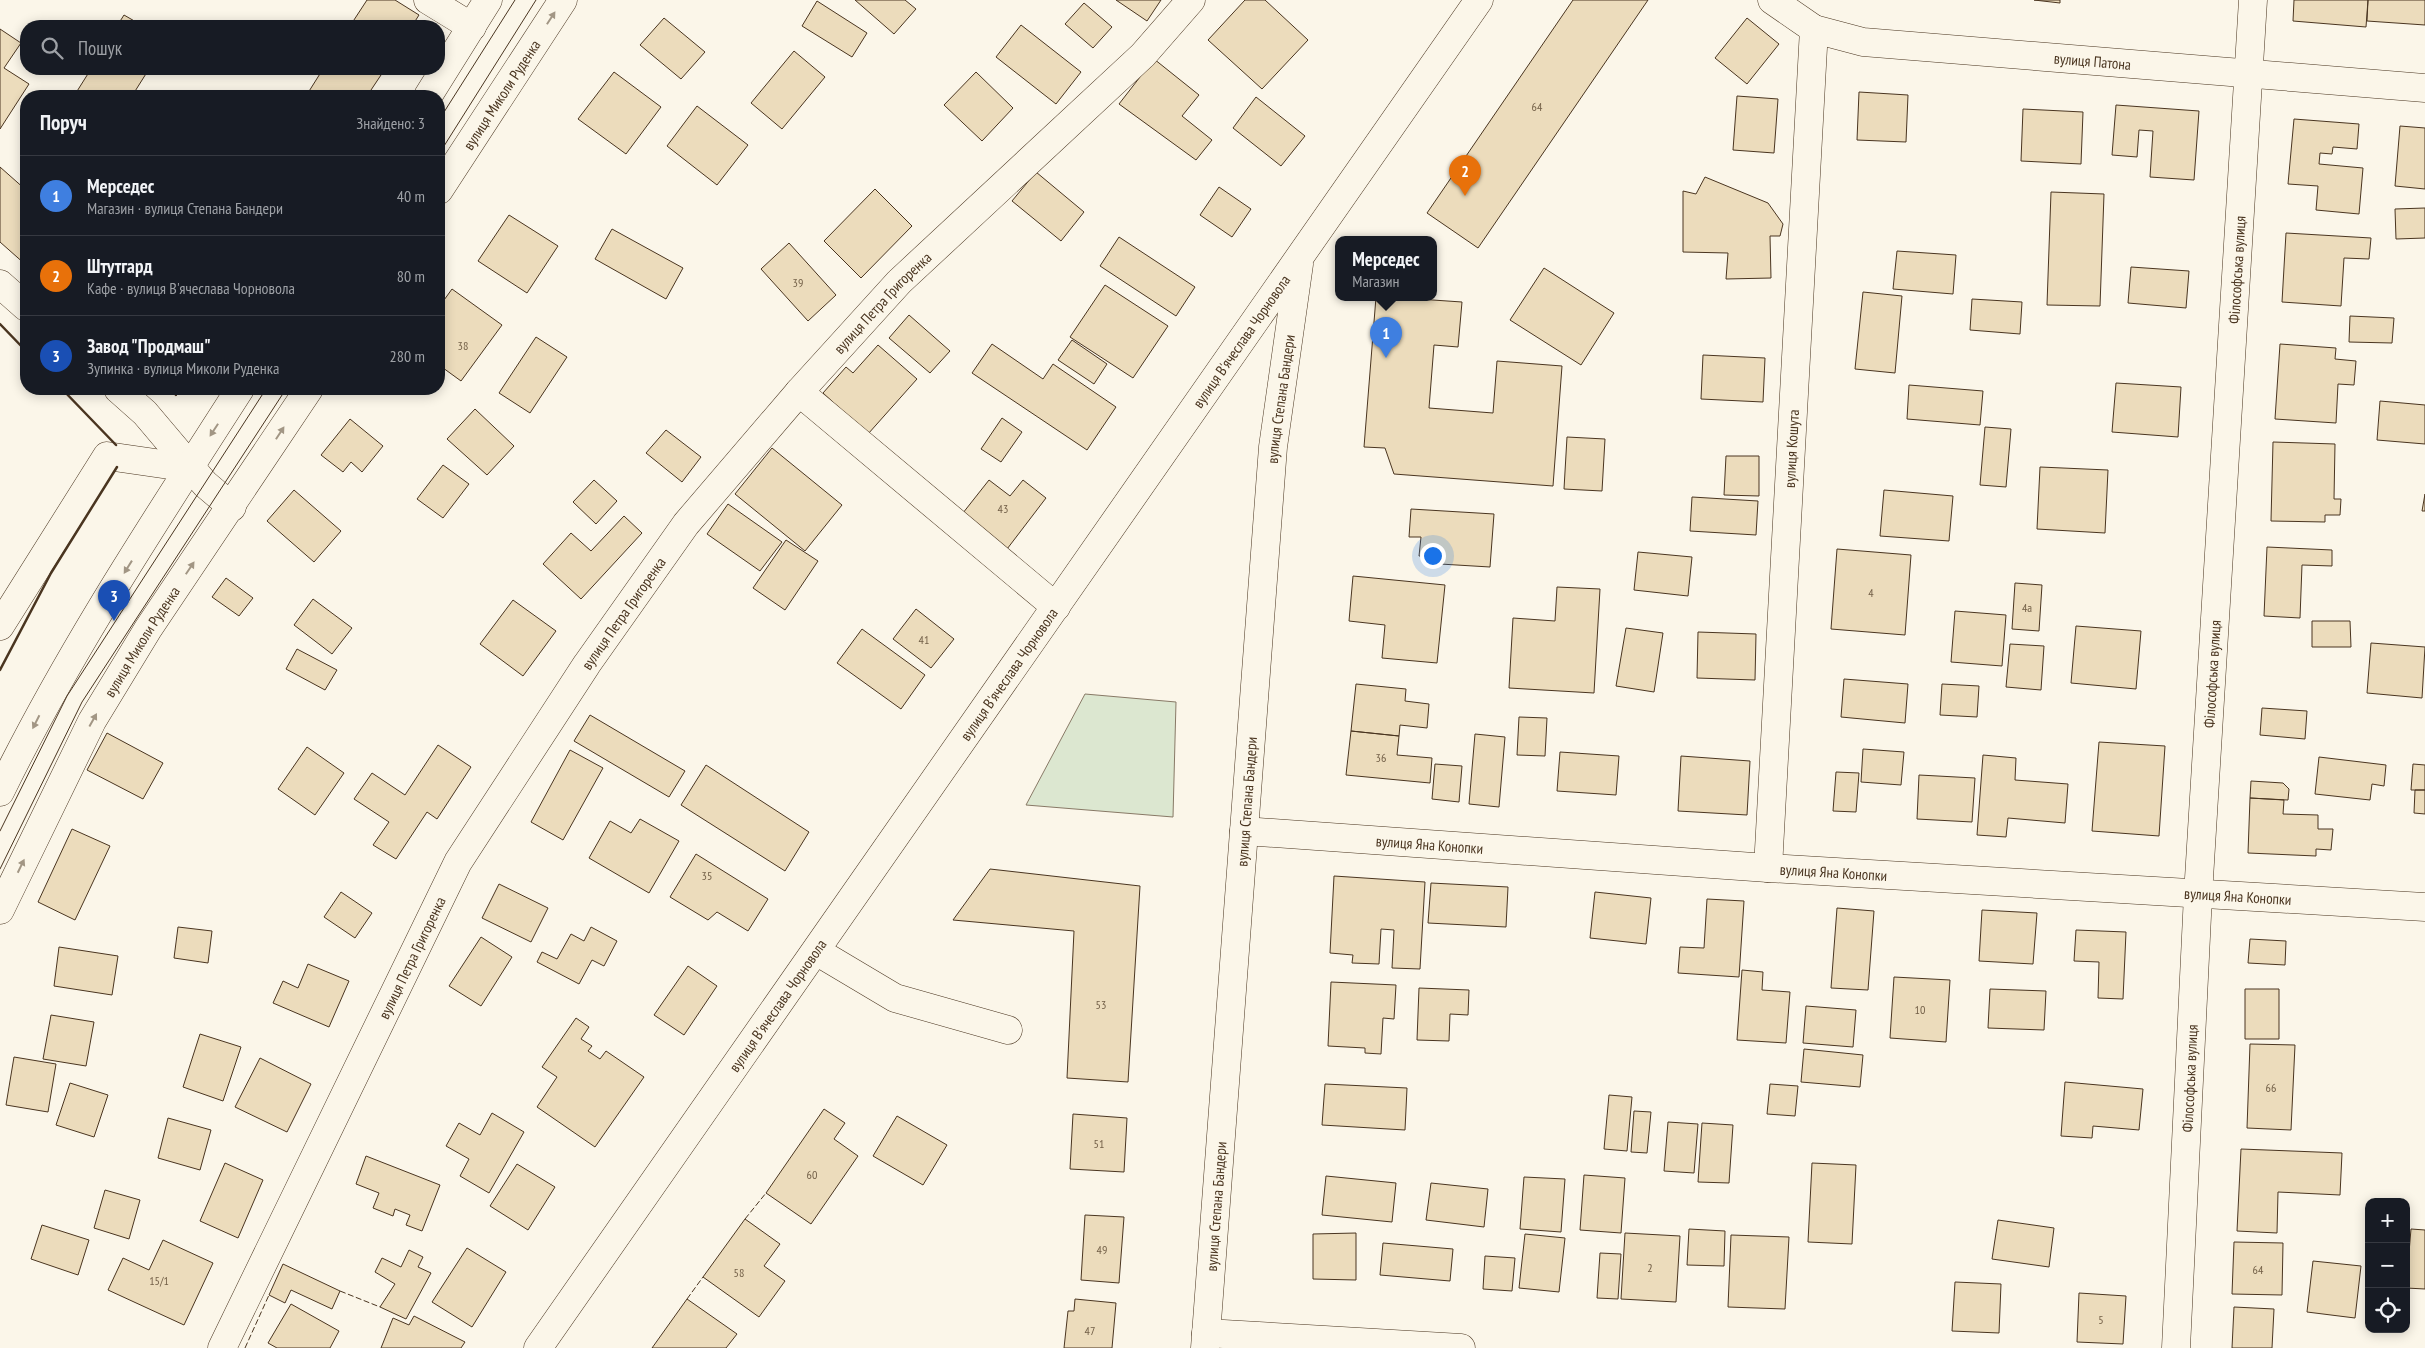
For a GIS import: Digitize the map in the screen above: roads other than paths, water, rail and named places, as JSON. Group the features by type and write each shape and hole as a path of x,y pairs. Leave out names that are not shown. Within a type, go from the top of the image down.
{"street":[{"path":"428,0 472,27"},
{"path":"445,69 488,0"},
{"name":"вулиця Миколи Руденка","path":"445,181 563,0"},
{"name":"вулиця Петра Григоренка","path":"222,1348 458,862 587,664 686,524 799,392 899,282 1143,55 1191,0"},
{"name":"вулиця В'ячеслава Чорновола","path":"538,1348 1479,0"},
{"name":"вулиця Патона","path":"1772,0 1814,29 1863,42 2425,88"},
{"name":"Філософська вулиця","path":"2176,1348 2198,895 2250,74 2253,0"},
{"name":"вулиця Кошута","path":"1768,868 1814,29"},
{"path":"432,90 441,75"},
{"name":"вулиця Степана Бандери","path":"1206,1340 1273,447 1300,258"},
{"path":"0,284 20,302"},
{"path":"799,392 1056,607"},
{"path":"125,395 145,413 205,484 232,507"},
{"path":"0,792 48,698 236,395"},
{"name":"вулиця Миколи Руденка","path":"0,910 92,721 148,630 305,395"},
{"path":"0,626 107,456 190,468"},
{"name":"вулиця Яна Конопки","path":"1244,831 1768,868 2425,907"},
{"path":"816,951 895,998 1008,1030"},
{"path":"1206,1340 1461,1348"}],"tram line":[{"path":"445,111 515,0"},
{"path":"445,144 536,0"},
{"path":"0,831 67,696 262,395"},
{"path":"0,869 82,702 282,395"}],"place":[{"name":"Штутгард","path":"1465,196"},
{"name":"Мерседес","path":"1386,358"},
{"name":"Завод \"Продмаш\"","path":"114,621"}]}
